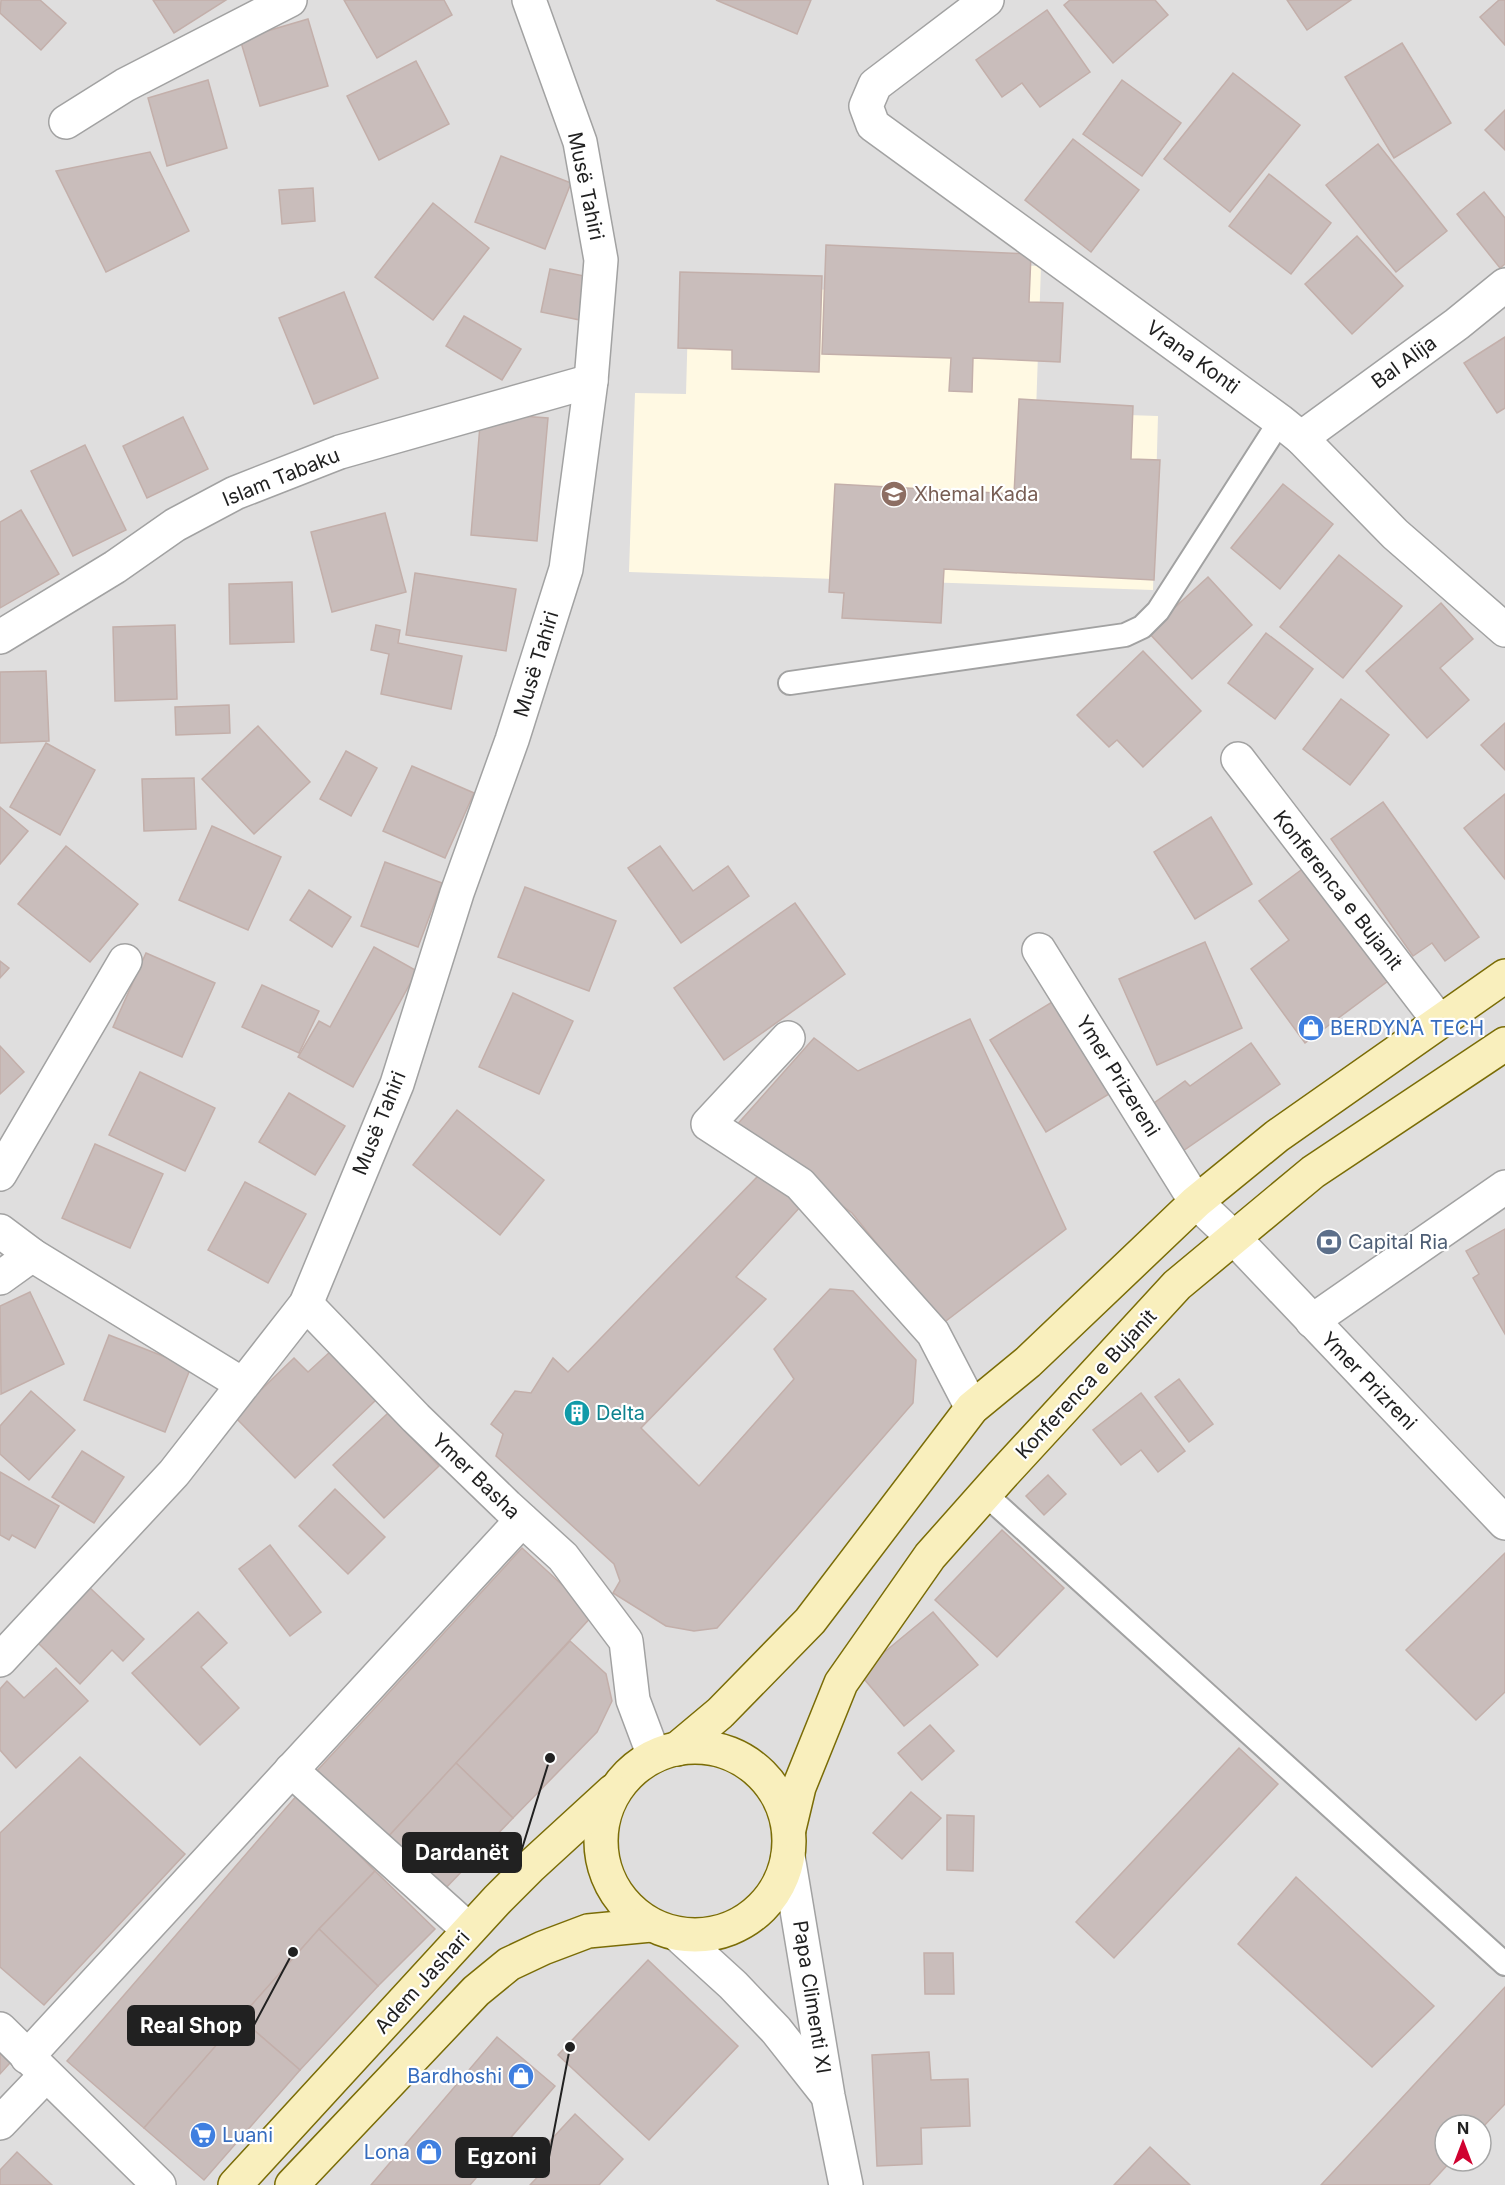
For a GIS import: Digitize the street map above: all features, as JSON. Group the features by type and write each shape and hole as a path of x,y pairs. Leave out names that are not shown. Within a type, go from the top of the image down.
{"main road":[{"path":"664,1930 630,1910 613,1888 603,1864 600,1838 605,1812 616,1788 633,1770 665,1752 720,1713 810,1621 972,1408 1028,1362 1196,1202 1277,1136 1505,976"},
{"name":"Konferenca e Bujanit","path":"789,1842 799,1787 841,1683 930,1556 985,1494 1177,1285 1313,1172 1505,1044"},
{"path":"291,2185 476,1991 509,1964 588,1931 664,1930 702,1936 727,1930 749,1919 768,1902 781,1880 789,1842 782,1804 769,1782 750,1765 728,1753 702,1747 665,1752"},
{"name":"Adem Jashari","path":"235,2185 469,1930 530,1867 616,1788"}],"street":[{"path":"66,122 125,85 290,0"},
{"name":"Musë Tahiri","path":"306,1304 397,1083 457,893 512,740 566,569 591,381 601,260 580,142 528,0"},
{"name":"Vrana Konti","path":"987,0 875,85 866,106 873,126 1290,429 1395,534 1505,630"},
{"name":"Bal Alija","path":"1290,429 1457,324 1505,285"},
{"name":"Islam Tabaku","path":"0,637 115,567 175,525 235,493 340,452 591,381"},
{"name":"Konferenca e Bujanit","path":"1238,759 1439,1021"},
{"name":"Ymer Prizereni","path":"1039,950 1196,1202 1233,1237"},
{"path":"0,1174 125,961"},
{"path":"788,1038 708,1124 800,1184 933,1333 972,1408"},
{"path":"1312,1321 1505,1187"},
{"path":"0,1231 32,1255 242,1384"},
{"name":"Ymer Prizreni","path":"1233,1237 1505,1523"},
{"path":"0,1278 32,1255"},
{"path":"0,1660 174,1473 306,1304"},
{"name":"Ymer Basha","path":"306,1304 416,1418 563,1557 626,1641 633,1700 665,1752"},
{"path":"0,2123 37,2066 291,1770 522,1520"},
{"path":"291,1770 469,1930"},
{"name":"Papa Climenti XI","path":"789,1842 828,2096"},
{"name":"Papa Climenti XI","path":"664,1930 733,1985 777,2030 828,2096"},
{"path":"0,2029 159,2185"},
{"path":"828,2096 846,2185"}],"lane":[{"path":"789,682 1125,635 1142,627 1158,610 1290,429"},
{"path":"985,1494 1505,1964"}],"shaded area":[{"path":"0,0 1505,0 1505,2185 0,2185"},
{"name":"Xhemal Kada","path":"836,259 1041,266 1036,412 1158,416 1153,590 629,572 635,393 686,394 689,285 835,290"}],"building":[{"path":"1,0 40,0 66,23 41,50 0,13"},
{"path":"153,0 226,0 174,33"},
{"path":"344,0 444,0 452,15 377,58"},
{"path":"716,0 811,0 797,34"},
{"path":"1070,0 1155,0 1168,15 1113,63 1064,5"},
{"path":"1287,0 1351,0 1307,30"},
{"path":"1499,0 1505,0 1505,45 1480,17"},
{"path":"1047,10 1090,72 1040,107 1022,83 1002,97 976,60"},
{"path":"308,19 328,86 260,106 240,39"},
{"path":"1402,43 1451,123 1394,158 1345,77"},
{"path":"416,61 449,124 379,160 347,96"},
{"path":"1233,73 1300,125 1230,212 1164,159"},
{"path":"208,80 227,148 167,166 148,98"},
{"path":"1122,80 1181,123 1142,176 1083,134"},
{"path":"1505,110 1505,150 1485,130"},
{"path":"1073,139 1139,190 1091,252 1025,200"},
{"path":"1378,144 1447,231 1396,272 1326,185"},
{"path":"150,152 189,231 106,272 56,171"},
{"path":"501,156 571,183 545,249 475,222"},
{"path":"1269,174 1331,223 1291,274 1229,226"},
{"path":"313,188 315,221 282,224 279,190"},
{"path":"1484,192 1505,218 1505,264 1500,268 1457,214"},
{"path":"433,203 489,248 433,320 375,277"},
{"path":"1357,236 1403,286 1352,334 1305,284"},
{"path":"826,245 1031,254 1029,302 1063,303 1060,362 973,358 972,392 949,391 951,358 822,354"},
{"path":"550,269 589,277 580,320 541,312"},
{"path":"680,272 822,276 819,372 732,369 732,350 678,348"},
{"path":"344,292 378,378 314,404 279,318"},
{"path":"464,316 521,349 502,380 446,346"},
{"path":"1505,337 1505,408 1497,413 1464,363"},
{"path":"1019,399 1133,406 1131,459 1160,460 1154,580 944,569 941,623 842,618 844,593 829,592 835,484 1014,494"},
{"path":"481,413 548,418 537,541 471,535"},
{"path":"183,417 208,469 147,498 123,446"},
{"path":"85,445 126,530 73,556 31,471"},
{"path":"1283,484 1333,524 1280,589 1231,548"},
{"path":"21,510 59,574 0,608 0,522"},
{"path":"385,513 406,592 332,612 311,532"},
{"path":"1339,555 1402,606 1343,678 1280,627"},
{"path":"415,573 516,589 506,651 406,635"},
{"path":"1208,577 1252,625 1192,679 1148,632"},
{"path":"292,582 294,642 230,644 229,584"},
{"path":"1441,603 1473,639 1440,668 1469,700 1427,738 1366,671"},
{"path":"175,625 177,699 115,701 113,627"},
{"path":"376,625 400,630 398,643 462,656 451,709 381,694 389,654 371,650"},
{"path":"1266,633 1313,669 1275,719 1228,683"},
{"path":"1143,651 1201,711 1143,767 1117,740 1109,747 1077,715"},
{"path":"46,671 49,741 0,743 0,672"},
{"path":"1341,699 1389,735 1350,785 1303,749"},
{"path":"229,705 230,733 176,735 175,707"},
{"path":"1505,723 1505,770 1481,745"},
{"path":"258,726 310,782 254,834 202,779"},
{"path":"46,743 95,770 60,835 10,807"},
{"path":"346,751 377,768 351,816 320,799"},
{"path":"412,766 474,793 445,858 383,831"},
{"path":"194,778 196,829 144,831 142,779"},
{"path":"1505,794 1505,879 1464,828"},
{"path":"1383,802 1479,937 1445,961 1432,943 1413,956 1331,839"},
{"path":"0,807 28,831 0,864"},
{"path":"1211,817 1252,884 1195,919 1154,852"},
{"path":"212,826 281,857 248,930 179,900"},
{"path":"66,846 138,904 90,962 18,904"},
{"path":"660,846 693,891 728,866 749,896 681,943 628,868"},
{"path":"385,862 442,883 418,947 361,926"},
{"path":"1312,862 1396,975 1305,1043 1251,969 1289,940 1259,901"},
{"path":"525,887 616,921 589,991 498,957"},
{"path":"309,890 351,917 332,947 290,920"},
{"path":"795,903 845,974 724,1060 674,988"},
{"path":"1205,942 1242,1028 1157,1065 1119,979"},
{"path":"374,947 417,971 353,1087 298,1057 319,1021 330,1027"},
{"path":"146,953 215,983 182,1057 113,1027"},
{"path":"0,961 9,968 0,978"},
{"path":"262,985 319,1011 299,1053 242,1027"},
{"path":"513,993 573,1021 539,1094 479,1067"},
{"path":"1057,999 1114,1091 1046,1132 990,1040"},
{"path":"970,1019 1066,1229 942,1324 852,1213 735,1127 814,1038 858,1071"},
{"path":"1251,1043 1280,1084 1180,1153 1147,1108 1185,1081 1190,1086"},
{"path":"0,1046 24,1072 0,1094"},
{"path":"140,1072 215,1108 185,1171 109,1135"},
{"path":"289,1093 345,1126 315,1175 259,1142"},
{"path":"457,1110 544,1180 500,1235 413,1165"},
{"path":"95,1144 163,1174 130,1248 62,1218"},
{"name":"Delta","path":"758,1176 803,1204 736,1277 766,1299 641,1428 699,1486 794,1379 774,1349 830,1289 853,1291 916,1360 913,1403 717,1628 694,1631 666,1626 613,1593 620,1581 614,1564 496,1456 503,1434 491,1424 515,1391 531,1393 553,1358 568,1372"},
{"path":"245,1182 306,1214 268,1283 208,1250"},
{"path":"1505,1229 1505,1334 1473,1278 1479,1274 1466,1251"},
{"path":"30,1292 64,1364 1,1394 0,1306"},
{"path":"109,1335 191,1367 165,1432 84,1400"},
{"path":"331,1351 377,1399 295,1478 234,1416 294,1358 308,1372"},
{"path":"1179,1379 1213,1424 1189,1442 1155,1397"},
{"path":"31,1391 75,1430 29,1480 0,1454 0,1426"},
{"path":"1141,1393 1185,1451 1158,1472 1141,1450 1121,1465 1093,1430"},
{"path":"388,1413 439,1466 384,1518 333,1465"},
{"path":"82,1451 124,1477 94,1523 52,1497"},
{"path":"0,1472 59,1506 35,1548 12,1535 9,1540 0,1535"},
{"path":"1048,1475 1066,1494 1044,1515 1026,1496"},
{"path":"335,1489 385,1537 348,1574 299,1526"},
{"path":"1002,1530 1064,1588 997,1657 935,1600"},
{"path":"270,1545 321,1612 290,1636 239,1569"},
{"path":"522,1548 594,1614 387,1838 315,1773"},
{"path":"1505,1553 1505,1692 1476,1720 1406,1650"},
{"path":"89,1587 144,1639 123,1661 112,1650 80,1684 37,1642"},
{"path":"198,1612 227,1643 201,1667 239,1708 200,1745 132,1673"},
{"path":"933,1612 978,1665 904,1726 859,1673"},
{"path":"570,1641 606,1674 612,1701 597,1732 513,1818 456,1763"},
{"path":"56,1668 88,1701 16,1768 0,1750 0,1689 7,1681 24,1698"},
{"path":"930,1725 954,1751 922,1780 898,1753"},
{"path":"1239,1748 1278,1784 1114,1958 1076,1922"},
{"path":"80,1757 185,1854 44,2005 0,1967 0,1833"},
{"path":"456,1763 513,1818 442,1892 387,1838"},
{"path":"911,1792 941,1818 902,1859 873,1833"},
{"path":"298,1794 375,1871 319,1929 144,2128 67,2061"},
{"path":"947,1815 974,1816 973,1871 947,1870"},
{"path":"375,1871 435,1929 378,1986 319,1929"},
{"path":"1296,1877 1434,2006 1372,2067 1238,1944"},
{"path":"319,1929 378,1986 300,2070 240,2018"},
{"path":"924,1953 953,1953 954,1994 925,1994"},
{"path":"648,1960 738,2046 649,2140 558,2055"},
{"path":"1505,1987 1505,2104 1493,2116 1493,2113 1433,2113 1433,2173 1440,2173 1429,2185 1321,2185"},
{"path":"240,2018 300,2070 204,2180 144,2128"},
{"path":"497,2037 555,2086 470,2185 371,2185"},
{"path":"0,2038 18,2054 0,2074"},
{"path":"929,2052 931,2080 968,2079 970,2126 921,2128 922,2164 877,2166 872,2055"},
{"path":"575,2114 623,2159 599,2185 530,2185 545,2169 534,2158"},
{"path":"1150,2147 1190,2185 1114,2185"},
{"path":"17,2152 52,2185 0,2185 0,2170"}],"place":[{"name":"Xhemal Kada","path":"894,494"},
{"name":"BERDYNA TECH","path":"1311,1028"},
{"name":"Capital Ria","path":"1329,1242"},
{"name":"Delta","path":"577,1413"},
{"name":"Dardanët","path":"550,1758"},
{"name":"Real Shop","path":"293,1952"},
{"name":"Egzoni","path":"570,2047"},
{"name":"Bardhoshi","path":"521,2076"},
{"name":"Luani","path":"203,2135"},
{"name":"Lona","path":"429,2152"}]}
